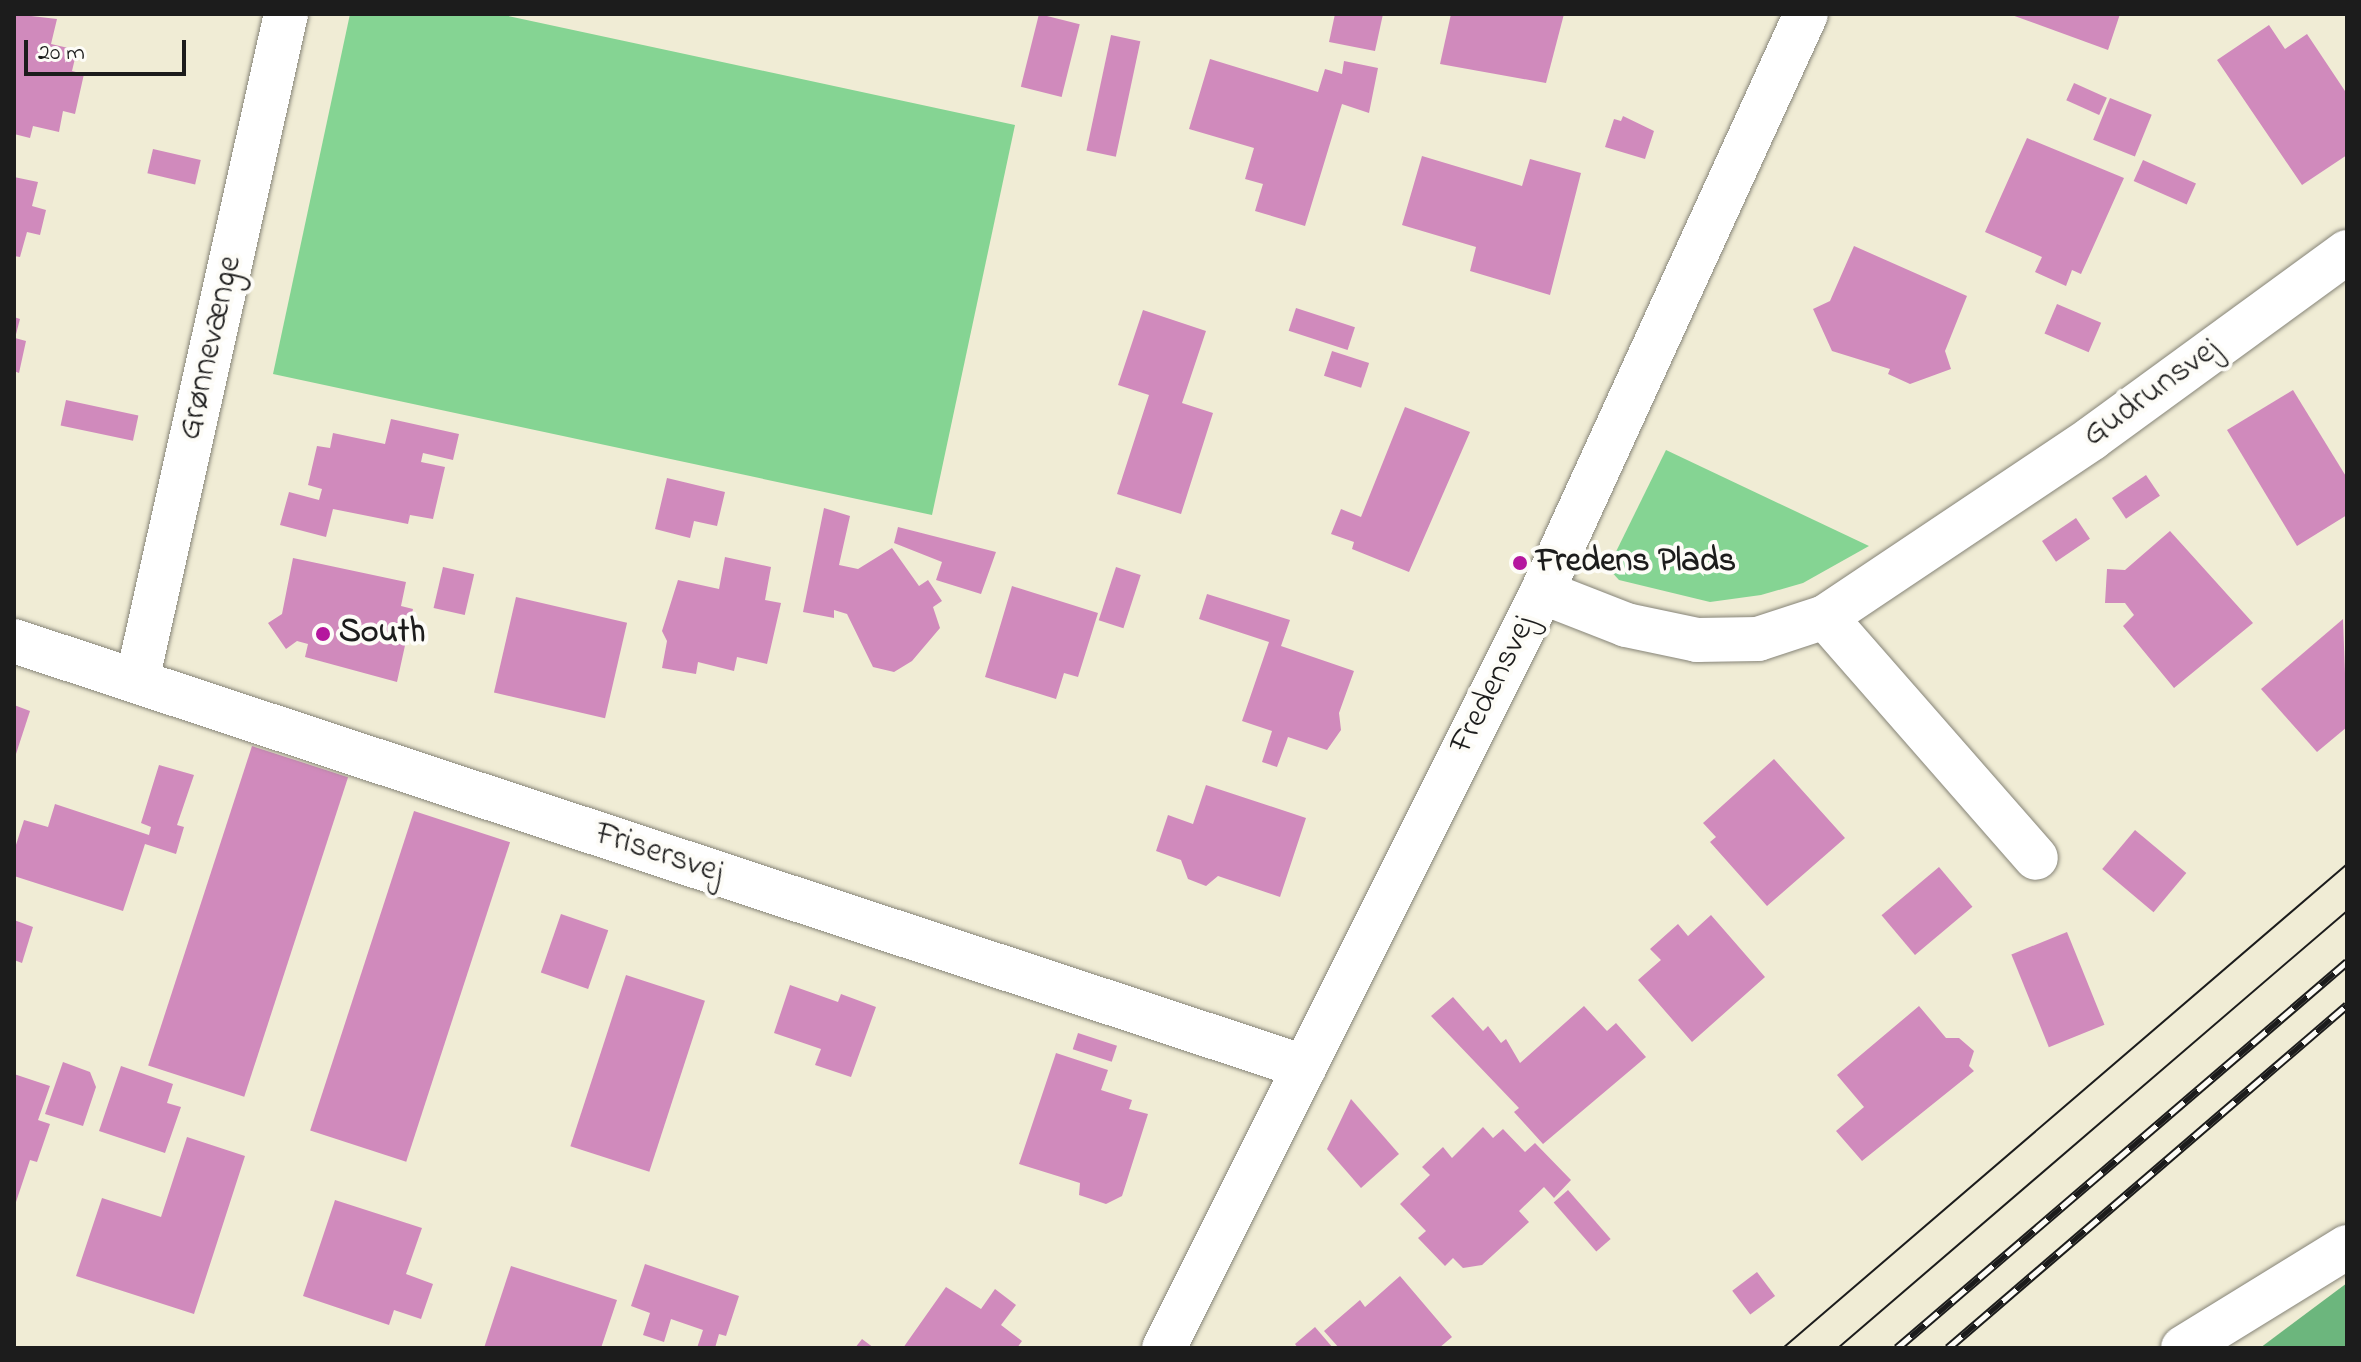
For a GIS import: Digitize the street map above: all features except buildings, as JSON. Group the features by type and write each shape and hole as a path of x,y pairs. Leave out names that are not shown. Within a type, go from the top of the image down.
{"street":[{"name":"Grønnevænge","path":"137,681 286,14"},
{"name":"Fredensvej","path":"1164,1348 1542,592 1806,14"},
{"name":"Gudrunsvej","path":"1825,617 1956,532 2347,252"},
{"path":"1542,592 1626,625 1697,640 1758,639 1825,617 2036,858"},
{"name":"Frisersvej","path":"14,641 1304,1067"},
{"path":"2183,1348 2347,1247"}],"green space":[{"path":"350,14 499,14 1015,125 932,515 273,374"},
{"path":"1666,450 1869,546 1803,583 1761,595 1710,602 1619,580 1608,568"},
{"path":"2347,1283 2347,1348 2260,1348"}],"tram line":[{"path":"1783,1348 2347,864"},
{"path":"1838,1348 2347,911"}],"railway":[{"path":"1897,1348 2347,962"},
{"path":"1948,1348 2347,1005"}],"place":[{"name":"Fredens Plads","path":"1520,563"},
{"name":"South","path":"323,634"}]}
